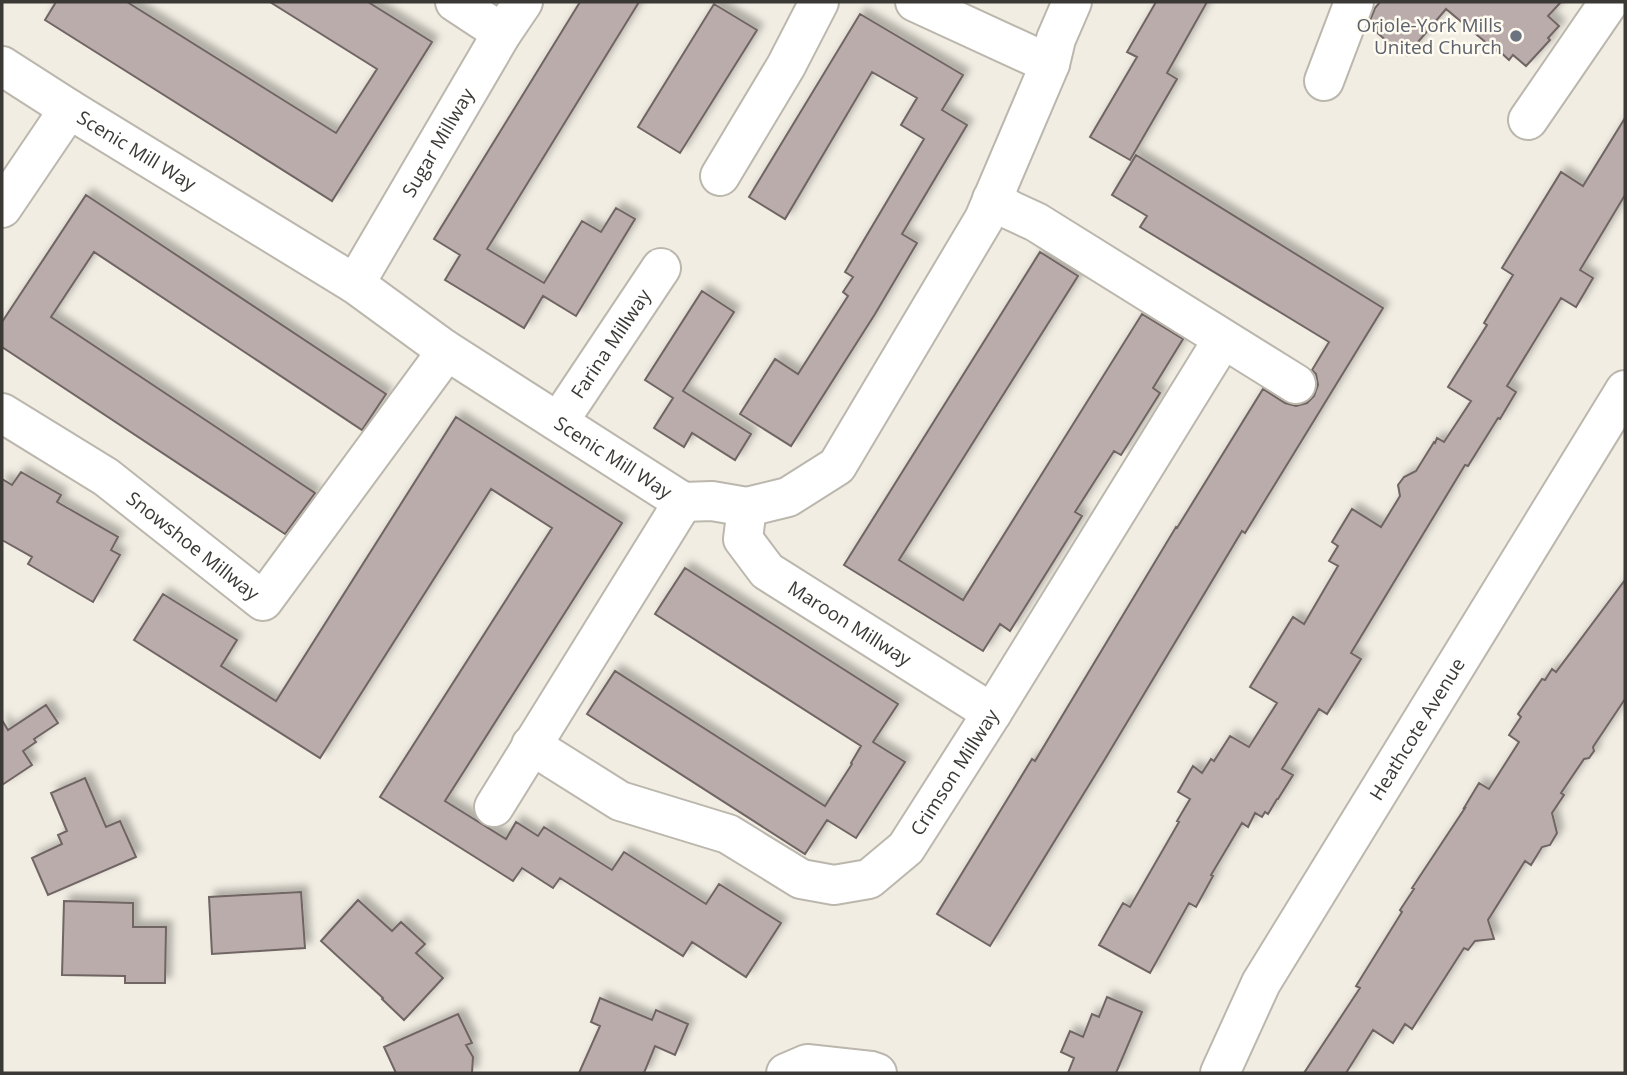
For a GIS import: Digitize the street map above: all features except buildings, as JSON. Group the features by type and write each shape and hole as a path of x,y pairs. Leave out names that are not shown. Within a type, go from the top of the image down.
{"street":[{"path":"455,2 502,33"},
{"name":"Sugar Millway","path":"355,284 502,33 523,2"},
{"path":"720,176 786,66 819,2"},
{"path":"915,2 1050,64"},
{"name":"Scenic Mill Way","path":"2,66 355,284 444,349 683,502 712,500 747,507 788,497 837,466 984,219 1050,64 1056,39 1072,2"},
{"path":"1324,81 1354,2"},
{"path":"1528,120 1609,2"},
{"path":"2,208 69,109"},
{"path":"992,199 1036,222 1296,384"},
{"name":"Farina Millway","path":"559,421 661,268"},
{"name":"Crimson Millway","path":"531,745 620,802 729,834 801,879 834,885 869,878 906,848 1223,339"},
{"name":"Snowshoe Millway","path":"2,413 106,477 263,601 438,363 444,349"},
{"name":"Heathcote Avenue","path":"1220,1073 1261,983 1622,402"},
{"path":"494,807 683,502"},
{"name":"Maroon Millway","path":"747,507 743,540 767,571 992,713"},
{"path":"786,1073 807,1064 877,1073"}],"place":[{"name":"Oriole-York Mills United Church","path":"1516,36"}]}
